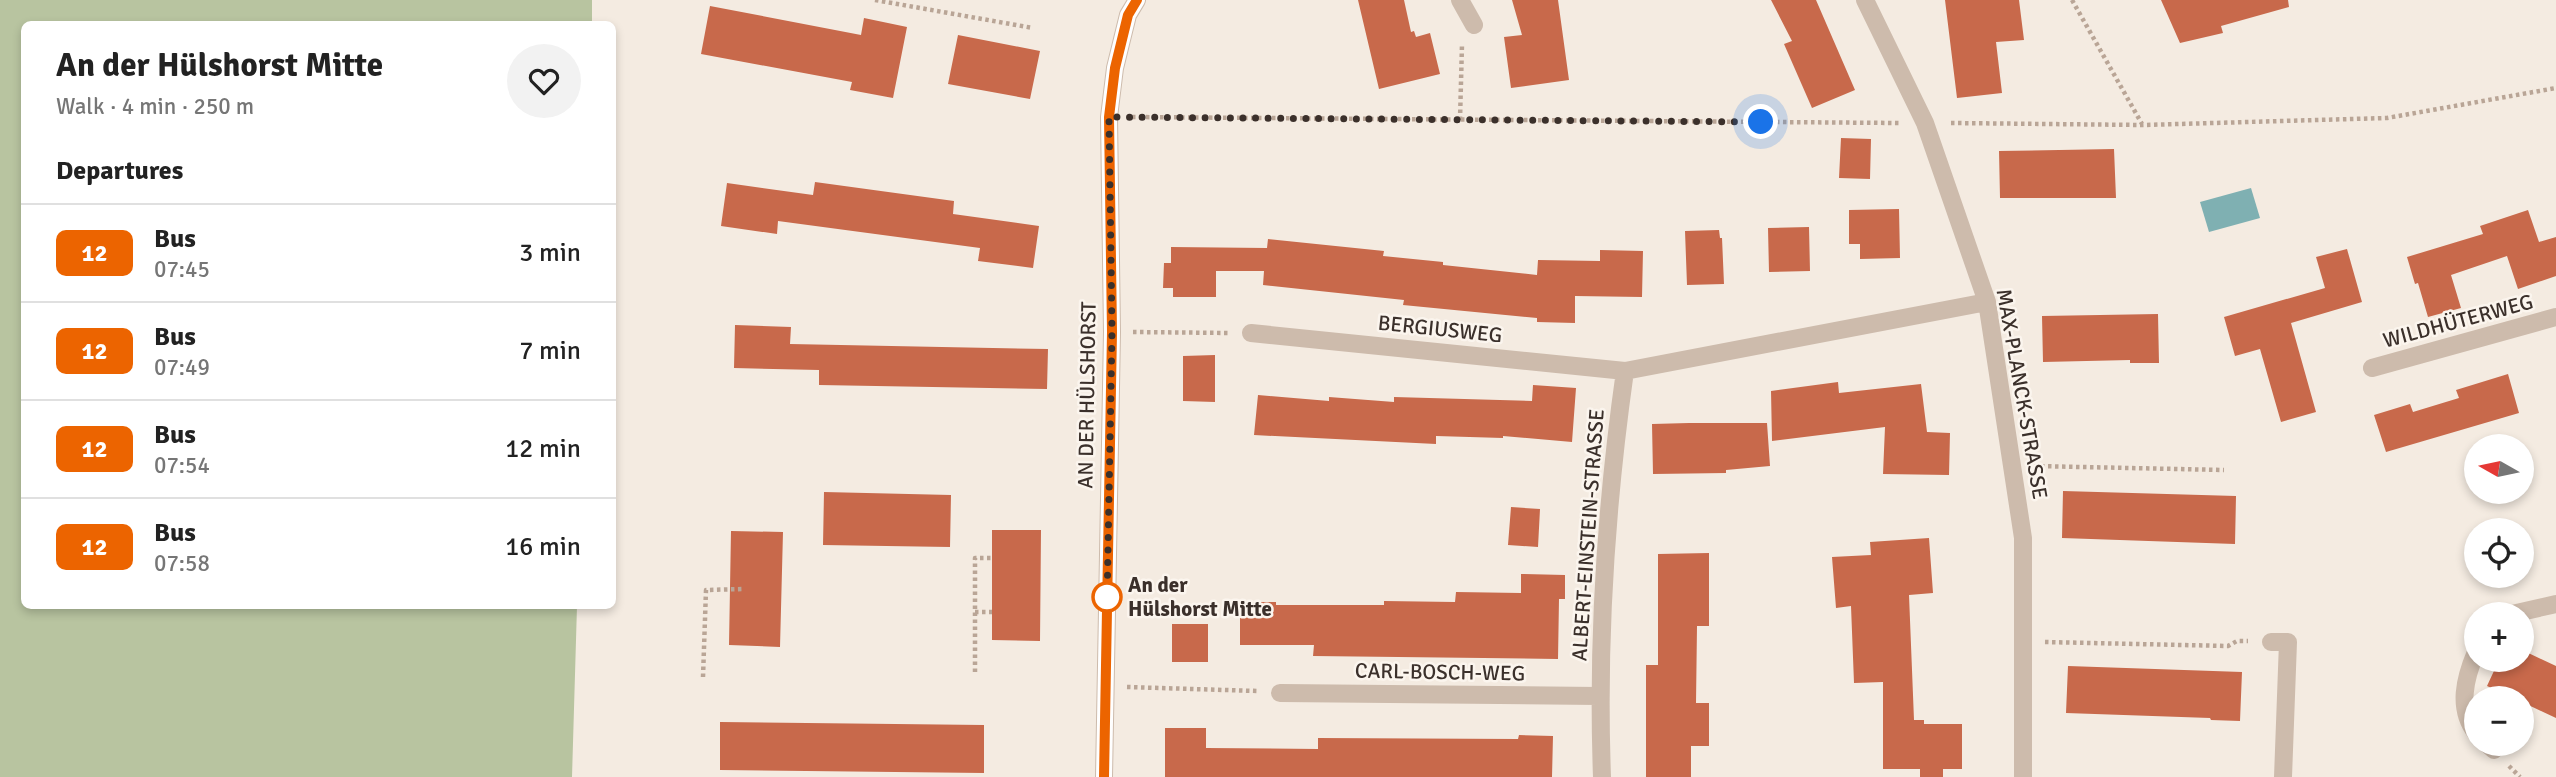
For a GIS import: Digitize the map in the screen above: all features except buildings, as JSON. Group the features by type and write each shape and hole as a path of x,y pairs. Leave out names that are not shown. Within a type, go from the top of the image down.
{"street":[{"name":"MAX-PLANCK-STRASSE","path":"1865,0 1925,123 1986,302 2023,538 2023,777"},
{"path":"1462,3 1474,25"},
{"name":"AN DER HÜLSHORST","path":"1104,777 1112,332 1109,117 1115,68 1133,8"},
{"path":"1625,370 1986,302"},
{"name":"WILDHÜTERWEG","path":"2372,368 2556,317"},
{"name":"BERGIUSWEG","path":"1251,333 1625,370"},
{"name":"ALBERT-EINSTEIN-STRASSE","path":"1602,777 1599,696 1611,470 1625,370"},
{"path":"2534,609 2556,604"},
{"path":"2271,642 2288,642 2283,777"},
{"name":"CARL-BOSCH-WEG","path":"1280,693 1599,696"}],"path":[{"path":"878,0 1033,28"},
{"path":"2072,0 2143,125"},
{"path":"1460,120 1462,3"},
{"path":"1109,117 2143,125 2387,118 2556,88"},
{"path":"1112,332 1251,333"},
{"path":"2012,466 2224,470"},
{"path":"975,671 975,558 992,558"},
{"path":"703,677 705,590 744,589"},
{"path":"975,612 992,612"},
{"path":"2023,642 2228,646 2237,641 2271,642"},
{"path":"1105,687 1280,693"}],"green space":[{"path":"0,0 592,0 592,21 21,21 21,609 577,609 572,777 0,777"}],"water":[{"path":"2251,188 2260,218 2209,232 2200,202"}],"bus line":[{"name":"12","path":"1104,777 1112,332 1109,117 1115,68 1128,15 1137,0"}],"place":[{"name":"An der Hülshorst Mitte","path":"1107,597"}],"route":[{"path":"1107,597 1107,605 1112,332 1109,117 1761,122"}]}
